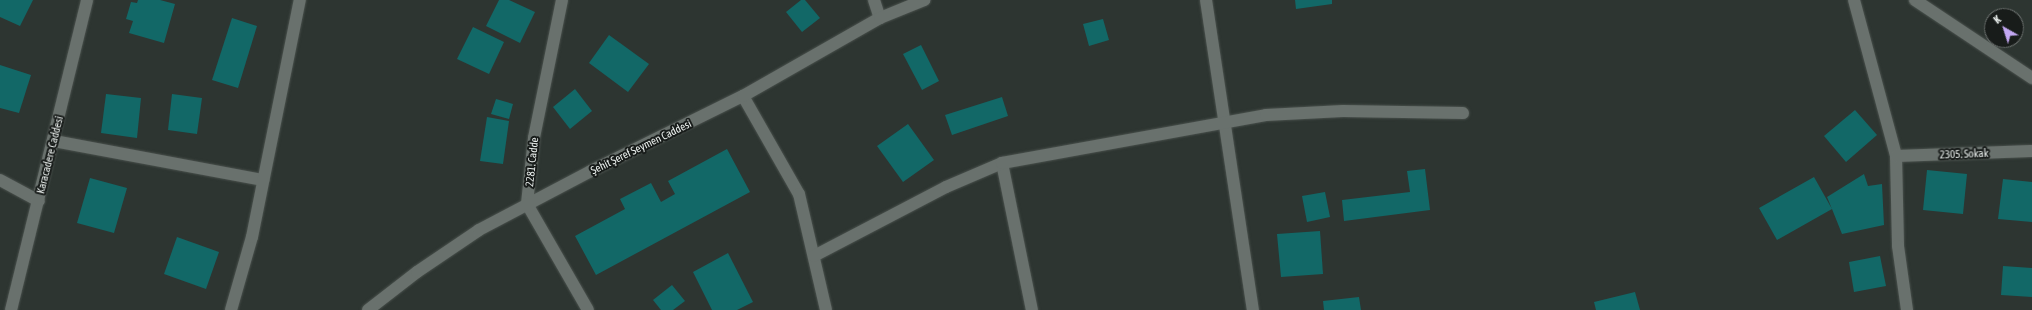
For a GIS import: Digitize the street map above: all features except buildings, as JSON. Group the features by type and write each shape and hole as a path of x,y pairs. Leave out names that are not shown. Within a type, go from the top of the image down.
{"street":[{"name":"Karacadere Caddesi","path":"11,310 54,141 87,0"},
{"path":"231,310 252,237 300,0"},
{"name":"2281. Cadde","path":"527,204 534,138 562,0"},
{"path":"874,0 880,18"},
{"name":"Şehit Şeref Seymen Caddesi","path":"368,310 417,272 479,230 527,204 743,96 880,18 924,0"},
{"path":"1206,0 1253,310"},
{"path":"1854,0 1896,156 1898,246 1908,310"},
{"path":"1915,0 2032,78"},
{"path":"743,96 799,194 826,310"},
{"path":"814,256 946,186 1002,164 1133,141 1225,121 1266,115 1343,111 1463,113"},
{"path":"54,141 264,180"},
{"name":"2305. Sokak","path":"1896,156 2032,151"},
{"path":"1002,164 1032,310"},
{"path":"0,180 39,201"},
{"path":"527,204 588,310"}]}
